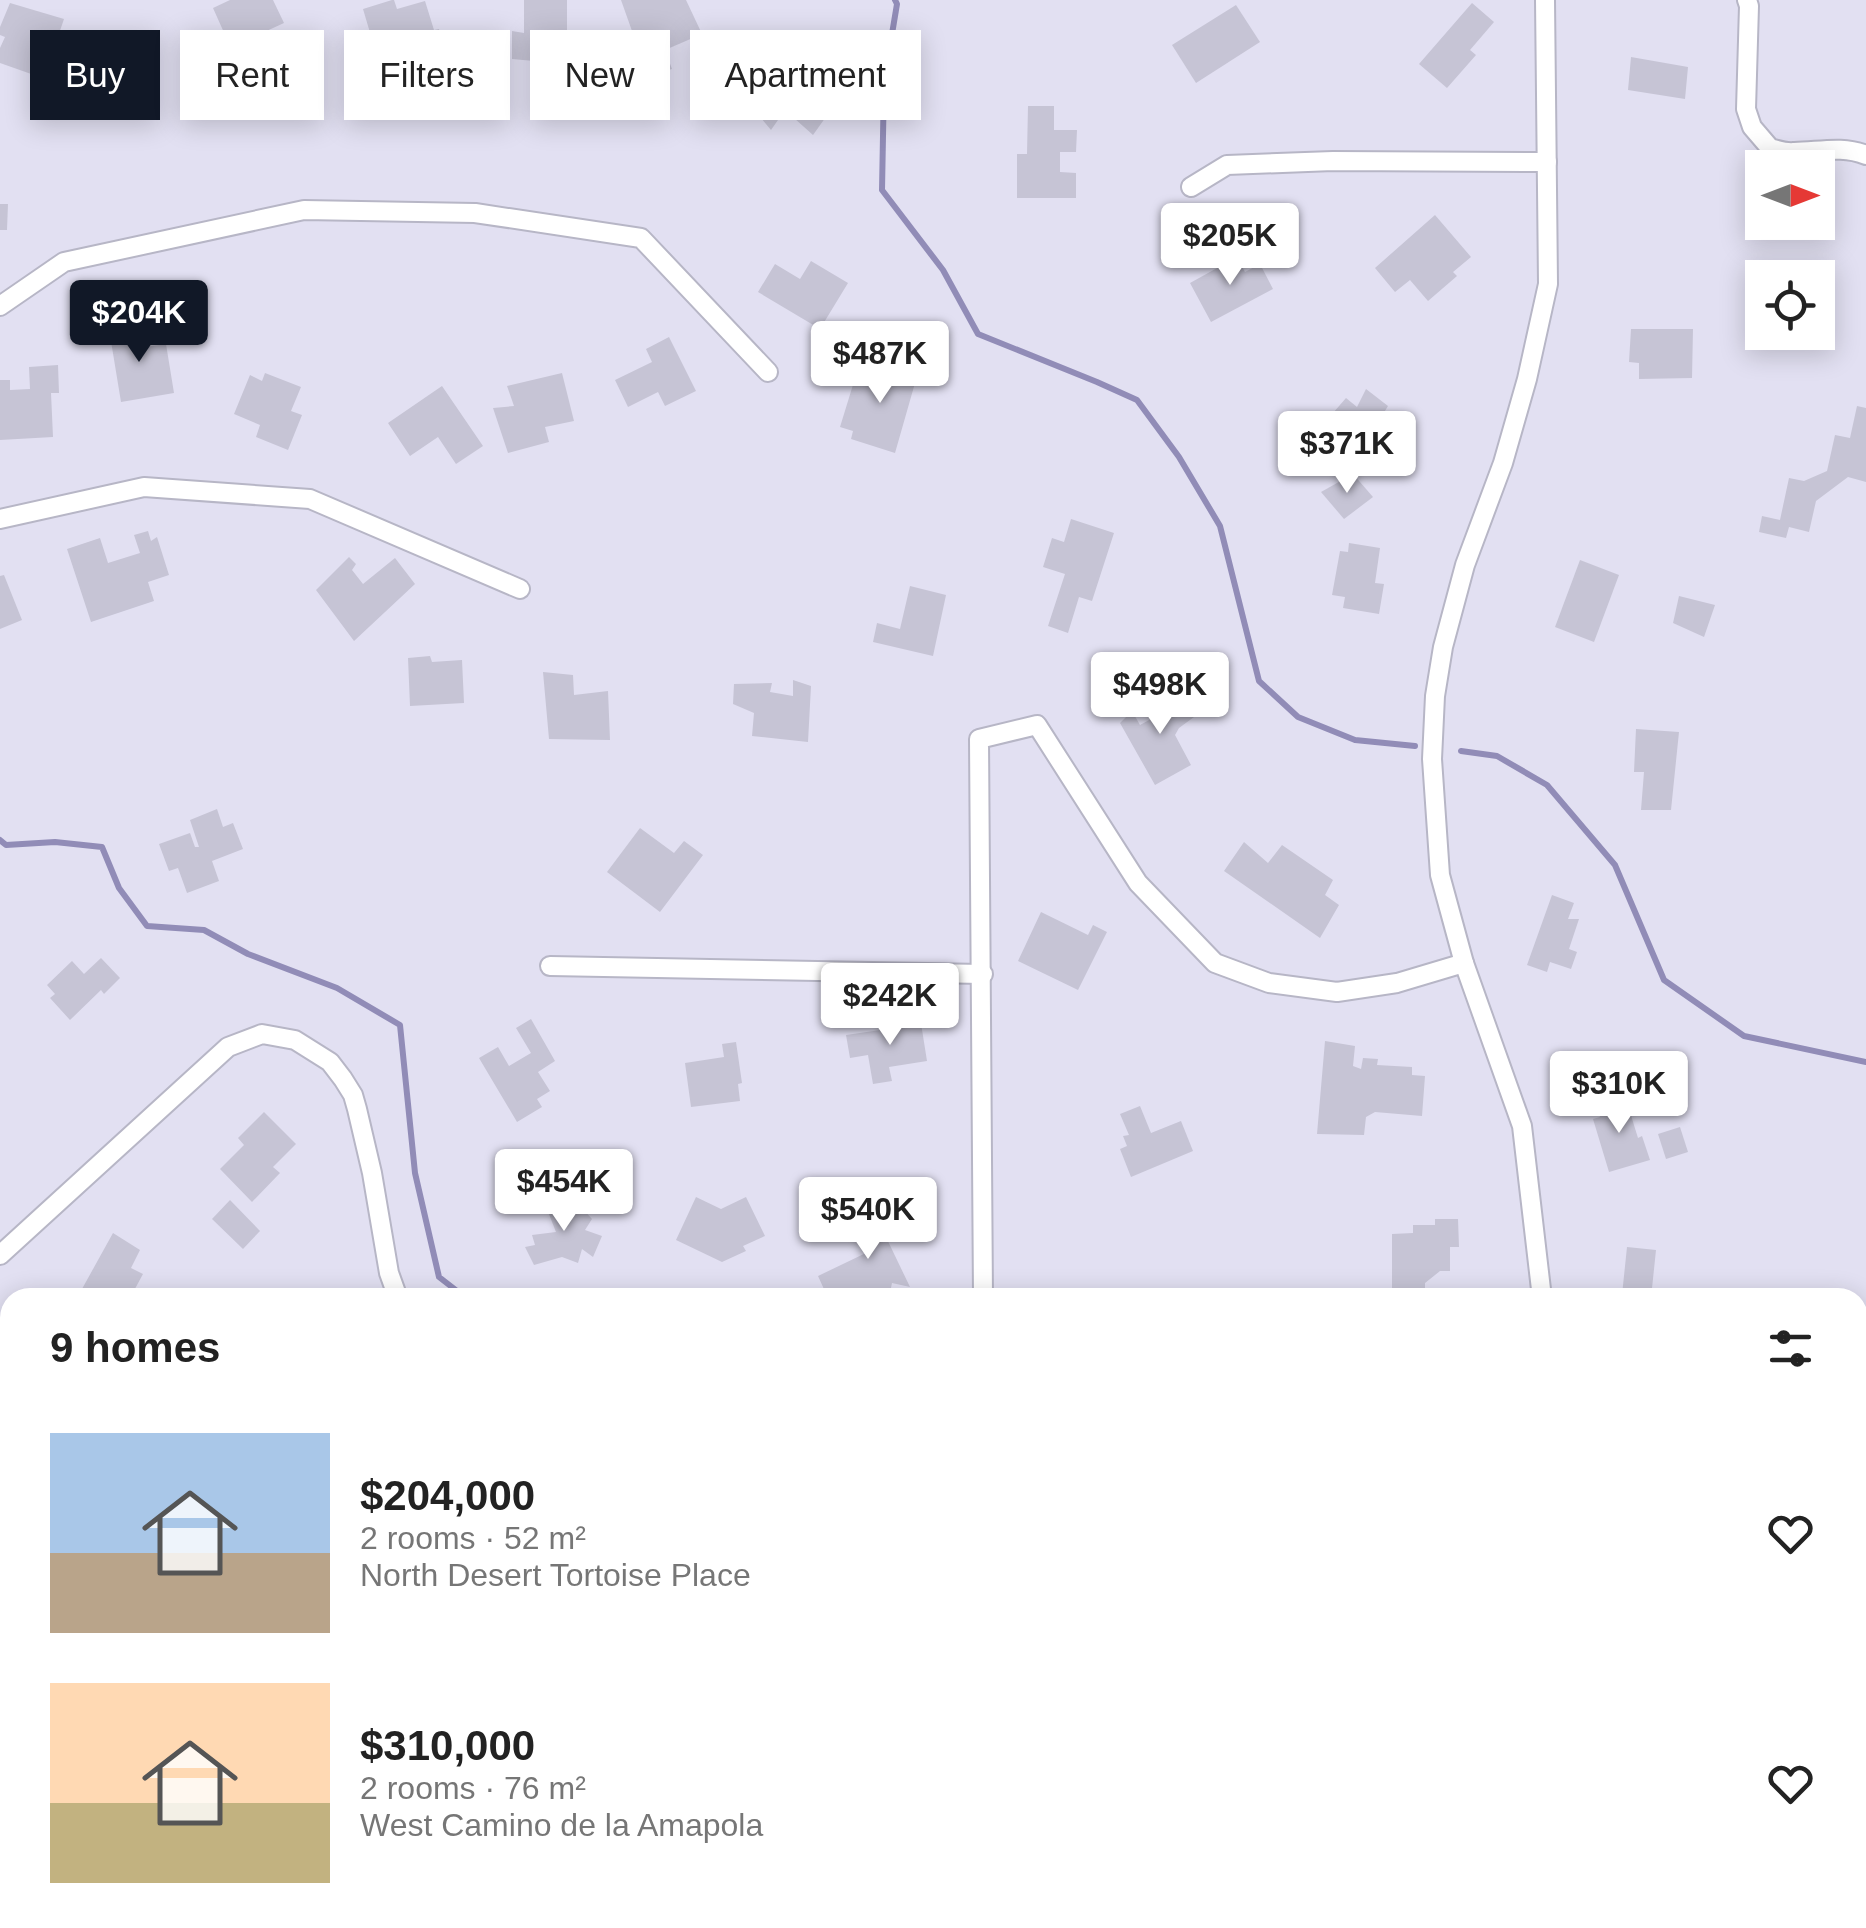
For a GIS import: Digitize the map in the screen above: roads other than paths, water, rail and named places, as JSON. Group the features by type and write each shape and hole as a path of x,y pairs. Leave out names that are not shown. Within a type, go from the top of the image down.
{"street":[{"path":"1541,1288 1522,1126 1464,963 1440,875 1432,759 1435,696 1443,647 1465,565 1503,464 1548,284 1545,0"},
{"path":"1747,0 1746,109 1752,127 1770,148 1792,153 1833,149 1866,155"},
{"path":"1192,187 1227,166 1333,161 1548,162"},
{"path":"0,306 64,262 304,210 475,214 641,238 768,372"},
{"path":"0,519 144,486 310,499 520,589"},
{"path":"984,1288 979,738 1037,725 1138,883 1215,963 1270,983 1337,992 1397,983 1464,963"},
{"path":"550,966 982,974"},
{"path":"0,1255 228,1047 262,1034 275,1035 295,1040 330,1062 353,1095 394,1288"}],"waterway":[{"path":"895,0 884,82 882,190 943,270 978,334 1137,400 1179,457 1220,526 1259,681 1298,717 1355,740 1415,746"},
{"path":"1461,751 1497,756 1547,785 1615,865 1664,980 1744,1036 1866,1062"},
{"path":"0,840 6,845 55,842 102,847 119,888 147,926 204,930 248,954 337,988 400,1025 415,1173 439,1277 453,1288"}]}
